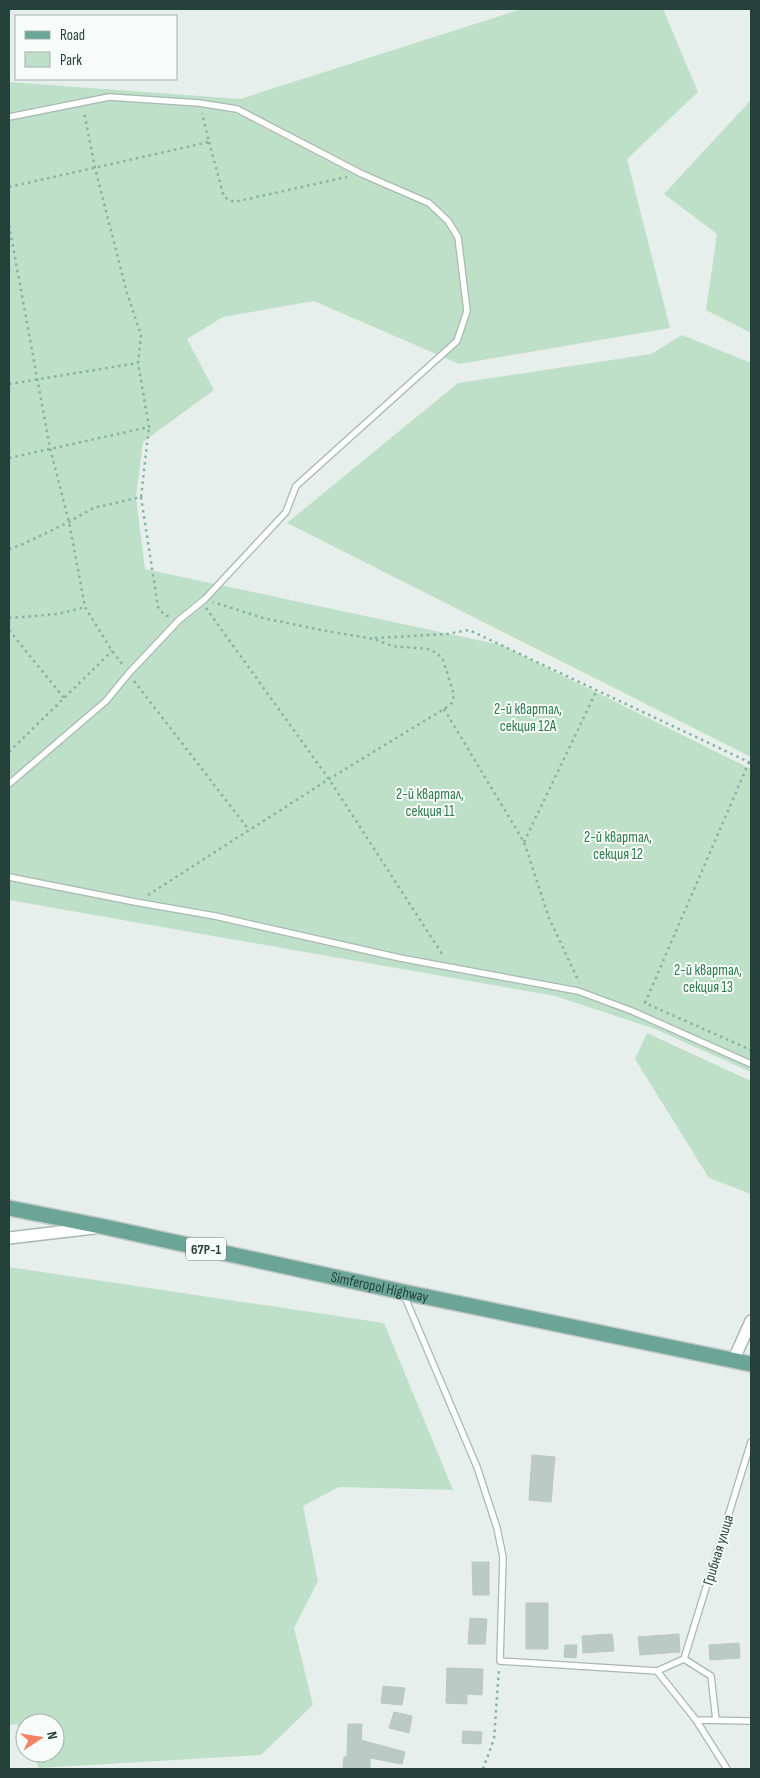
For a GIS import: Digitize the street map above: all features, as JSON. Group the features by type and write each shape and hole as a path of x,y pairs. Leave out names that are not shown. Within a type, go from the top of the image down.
{"main road":[{"path":"9,1200 60,1218"},
{"name":"Simferopol Highway","path":"9,1208 751,1364"}],"street":[{"path":"9,1238 105,1227"},
{"path":"733,1361 751,1321"}],"lane":[{"path":"9,117 110,97 199,103 237,109 362,174 429,203 448,221 458,237 467,311 457,341 296,486 286,512 203,600 179,620 129,673 106,701 9,784"},
{"path":"9,877 216,916 400,958 451,966 584,993 632,1011 751,1064"},
{"path":"403,1292 477,1467 498,1528 503,1557 500,1660 657,1670 684,1659 711,1676 716,1720"},
{"name":"Грибная улица","path":"684,1659 751,1442"},
{"path":"657,1670 696,1720 727,1769"},
{"path":"696,1720 751,1721"}],"path":[{"path":"82,103 95,168 127,293 141,335 138,363 149,427 140,497 158,607 164,615 179,620"},
{"path":"199,103 224,197 234,202 362,174"},
{"path":"9,186 209,142"},
{"path":"9,225 50,448 69,522 85,607 112,651 249,830"},
{"path":"9,384 138,363"},
{"path":"9,458 149,427"},
{"path":"9,549 69,522 93,508 140,497"},
{"path":"203,600 263,618 321,630 374,638 448,634 469,630 750,762 645,1003 751,1050"},
{"path":"203,600 329,779 451,966"},
{"path":"9,618 58,614 85,607"},
{"path":"9,630 64,698"},
{"path":"135,902 452,703 454,695 443,660 437,653 428,650 392,646 374,638"},
{"path":"9,752 112,651"},
{"path":"524,842 597,690"},
{"path":"444,709 524,842 549,918 584,993"},
{"path":"483,1769 494,1739 500,1660"}],"green space":[{"path":"522,9 663,9 698,92 627,159 670,328 459,364 314,301 223,317 187,339 214,390 143,442 136,497 145,569 501,645 751,769 751,1072 655,1029 555,996 9,900 9,82 240,99"},
{"path":"751,100 751,333 706,310 717,234 664,194"},
{"path":"682,335 751,363 751,757 287,523 458,383 651,354"},
{"path":"647,1033 751,1081 751,1194 709,1178 635,1059"},
{"path":"9,1267 384,1323 453,1490 339,1487 303,1506 318,1581 294,1628 313,1705 261,1755 39,1768 37,1763 65,1763 65,1713 15,1713 15,1724 9,1725"}],"building":[{"path":"532,1455 555,1457 551,1502 529,1500"},
{"path":"472,1562 489,1562 489,1595 473,1595"},
{"path":"526,1603 548,1603 548,1649 526,1649"},
{"path":"470,1618 487,1619 485,1644 468,1644"},
{"path":"612,1634 614,1651 583,1653 582,1636"},
{"path":"679,1634 680,1652 640,1655 638,1637"},
{"path":"739,1643 740,1658 710,1660 709,1645"},
{"path":"565,1645 577,1645 576,1658 564,1657"},
{"path":"447,1668 483,1669 482,1695 467,1694 467,1704 446,1703"},
{"path":"383,1686 405,1688 402,1705 381,1703"},
{"path":"394,1712 412,1716 409,1733 389,1728"},
{"path":"348,1724 362,1724 361,1740 405,1752 402,1764 370,1758 370,1769 343,1768 344,1757 347,1757"},
{"path":"463,1731 482,1732 481,1744 462,1743"}],"park label":[{"name":"2-й квартал, секция 12А","path":"528,718"},
{"name":"2-й квартал, секция 11","path":"430,802"},
{"name":"2-й квартал, секция 12","path":"618,846"},
{"name":"2-й квартал, секция 13","path":"708,978"}]}
